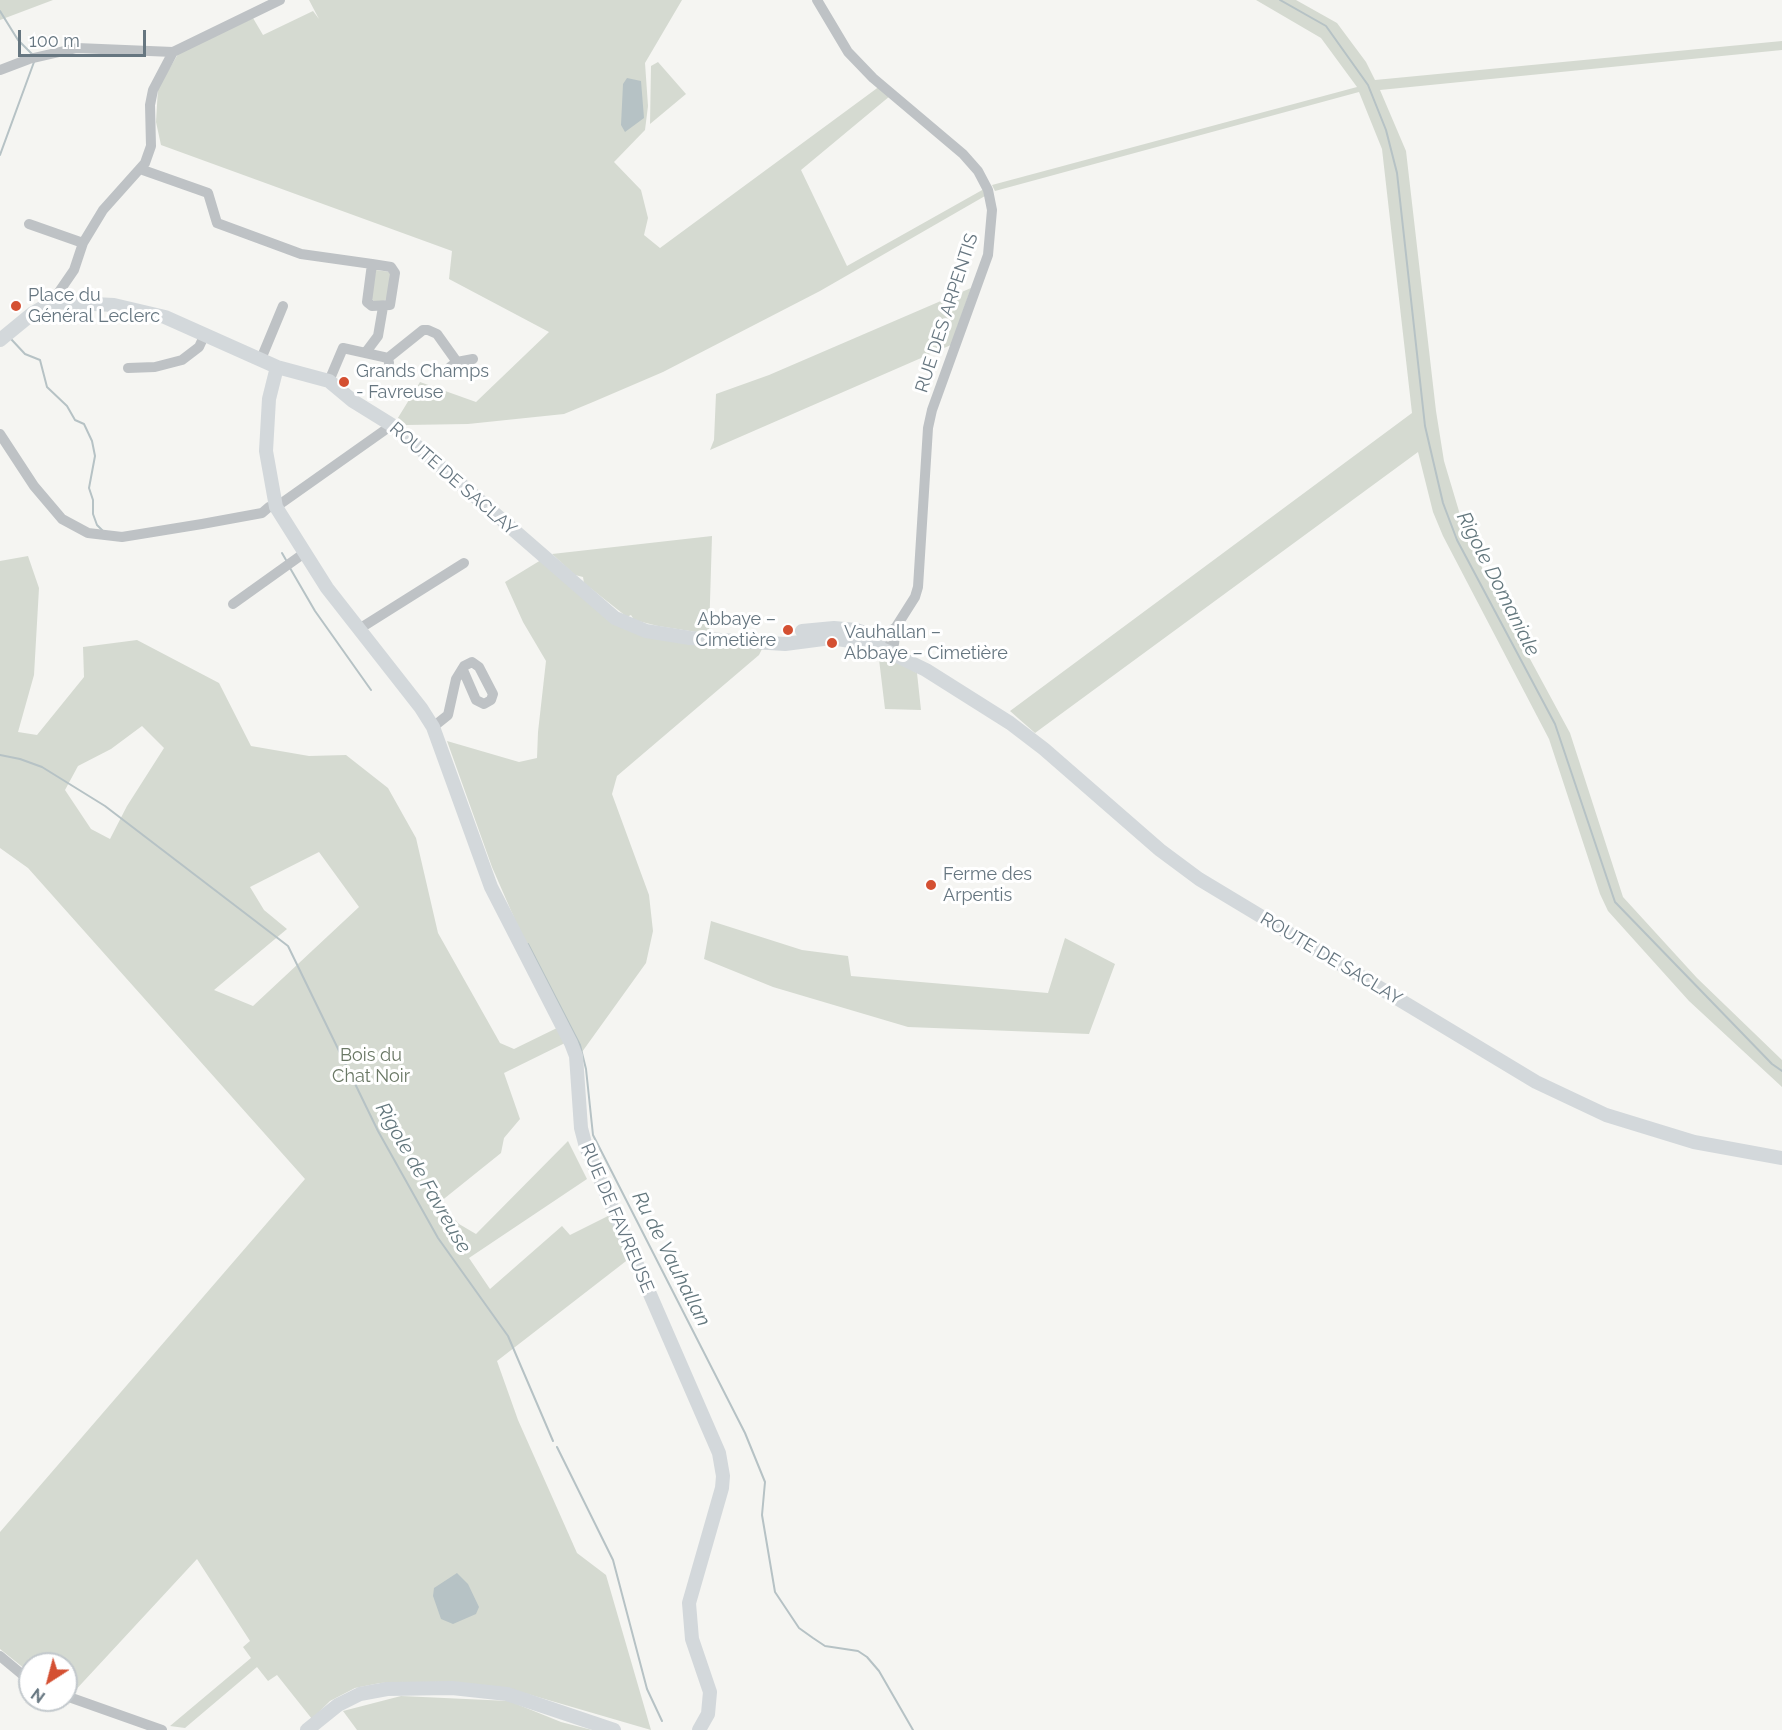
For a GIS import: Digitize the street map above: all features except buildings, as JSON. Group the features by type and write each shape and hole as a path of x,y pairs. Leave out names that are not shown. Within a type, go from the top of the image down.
{"main road":[{"name":"ROUTE DE SACLAY","path":"52,302 98,303 138,309 205,334 277,367 328,381 353,401 392,425 615,618 629,625 663,635 729,642 785,644 831,638 854,640 883,649 926,670"},
{"path":"0,340 33,313 52,302"},
{"name":"RUE DE FAVREUSE","path":"277,367 269,399 266,451 276,507 303,554 421,708 433,727 491,887 572,1043 576,1056 581,1128 586,1147 719,1453 723,1476 718,1502 689,1603 690,1626 710,1692 708,1714 699,1730"},
{"name":"ROUTE DE SACLAY","path":"769,642 790,633 834,628 856,630 894,644 926,670 1032,739 1191,874 1536,1082 1606,1115 1694,1142 1782,1158"},
{"path":"307,1730 349,1699 374,1690 406,1688 495,1691 614,1730"}],"street":[{"path":"0,70 34,57 77,48 173,52 280,0"},
{"name":"RUE DES ARPENTIS","path":"817,0 848,52 873,78 963,153 978,171 988,190 992,210 988,255 932,410 926,449 918,587 896,627 894,644"},
{"path":"52,302 74,270 83,243 103,210 140,169 151,146 150,105 153,90 173,52"},
{"path":"140,169 208,193 217,223 301,254 372,264 391,267 395,273 390,305 372,306 367,302 372,264"},
{"path":"29,224 83,243"},
{"path":"261,359 283,306"},
{"path":"366,352 378,336 383,307"},
{"path":"328,381 344,348 366,352 389,360 423,330 437,334 454,364 473,359"},
{"path":"128,368 155,367 183,360 199,347 205,334"},
{"path":"0,434 34,486 56,514 70,525 97,535 133,535 242,517 276,507 392,425"},
{"path":"233,604 303,554"},
{"path":"359,629 464,563"},
{"name":"RUE DES ARPENTIS","path":"880,638 896,627"},
{"name":"ROUTE DE SACLAY","path":"854,640 862,638 889,647 894,644"},
{"path":"433,727 448,715 456,679 463,670"},
{"path":"0,1656 18,1672"},
{"path":"78,1700 162,1730"}],"green space":[{"path":"0,0 53,0 0,20"},
{"path":"309,0 682,0 645,63 648,106 645,130 614,162 641,190 648,218 644,235 660,248 880,86 890,96 801,170 847,266 984,189 985,196 820,291 663,372 564,414 468,424 406,425 396,421 420,382 476,402 549,332 449,279 452,251 161,145 156,122 158,88 178,54 253,18 263,35 313,11 319,19"},
{"path":"1256,0 1296,0 1337,23 1366,62 1375,80 1782,41 1782,50 1380,90 1406,151 1436,411 1444,461 1464,528 1489,583 1570,733 1623,897 1697,978 1782,1060 1782,1087 1689,1001 1608,911 1600,894 1549,739 1443,536 1433,512 1418,452 1035,733 1010,711 1412,413 1382,149 1359,92 995,191 992,185 1357,87 1321,38"},
{"path":"658,62 686,94 650,124 651,66"},
{"path":"376,270 390,272 389,298 378,304 370,298"},
{"path":"971,288 951,345 710,450 714,440 716,394 769,375"},
{"path":"712,536 709,634 658,626 634,620 631,615 627,617 584,583 583,577 575,575 552,554"},
{"name":"Bois du Chat Noir","path":"28,556 39,588 34,675 18,732 37,735 84,677 83,647 137,640 219,683 251,746 309,756 346,755 388,788 416,838 438,933 500,1043 514,1049 559,1027 565,1043 504,1073 520,1119 504,1138 501,1153 440,1202 459,1224 476,1234 568,1141 587,1179 469,1258 490,1289 562,1226 570,1235 608,1216 615,1225 630,1258 497,1361 518,1420 577,1553 606,1575 651,1730 507,1688 404,1682 380,1683 355,1688 330,1701 312,1719 277,1675 268,1681 257,1667 185,1728 170,1726 251,1658 243,1647 250,1641 197,1559 78,1687 78,1652 18,1652 18,1663 0,1649 0,1532 305,1179 28,868 0,848 0,561","holes":["142,726 164,748 127,806 110,839 91,829 65,790 78,766 111,749","319,852 359,907 253,1006 214,990 287,929 264,910 250,887"]},
{"path":"541,560 634,626 762,649 759,655 617,776 612,794 649,895 653,931 646,963 582,1052 519,929 492,867 447,741 519,762 537,758 546,661 523,622 505,582"},
{"path":"878,651 917,673 921,710 885,709"},
{"path":"711,921 802,950 848,956 851,976 1048,993 1065,938 1115,964 1089,1034 908,1027 773,987 704,959"},
{"path":"401,1696 509,1701 561,1722 592,1730 357,1730 343,1711"}],"shaded area":[{"path":"627,78 641,81 644,118 625,132 621,125 623,84"},
{"path":"457,1573 468,1584 479,1607 476,1614 453,1624 441,1619 433,1596 434,1588"}],"waterway":[{"name":"Rigole Domaniale","path":"1280,0 1326,26 1368,85 1386,130 1397,173 1425,426 1443,503 1457,540 1555,724 1615,902 1772,1064 1782,1071"},
{"name":"Ru de Vauhallan","path":"0,11 18,40 32,54"},
{"name":"Ru de Vauhallan","path":"0,155 34,62"},
{"name":"Ru de Vauhallan","path":"11,339 25,354 40,360 47,387 67,406 75,420 84,424 92,441 95,456 89,488 93,500 93,514 97,525 103,531"},
{"name":"Ru de Vauhallan","path":"282,553 286,560"},
{"name":"Ru de Vauhallan","path":"290,568 315,611 371,690"},
{"name":"Rigole de Favreuse","path":"0,755 42,767 105,806 288,946 378,1131 438,1238 508,1336 553,1441"},
{"name":"Ru de Vauhallan","path":"528,944 580,1045 586,1069 593,1135 745,1433 765,1482 762,1515 775,1592 799,1628 813,1638 825,1646 858,1651 867,1657 879,1671 913,1730"},
{"name":"Rigole de Favreuse","path":"557,1447 613,1560 647,1689 662,1721"}],"place":[{"name":"Place du Général Leclerc","path":"16,306"},
{"name":"Grands Champs - Favreuse","path":"344,382"},
{"name":"Abbaye – Cimetière","path":"788,630"},
{"name":"Vauhallan – Abbaye – Cimetière","path":"832,643"},
{"name":"Ferme des Arpentis","path":"931,885"}]}
